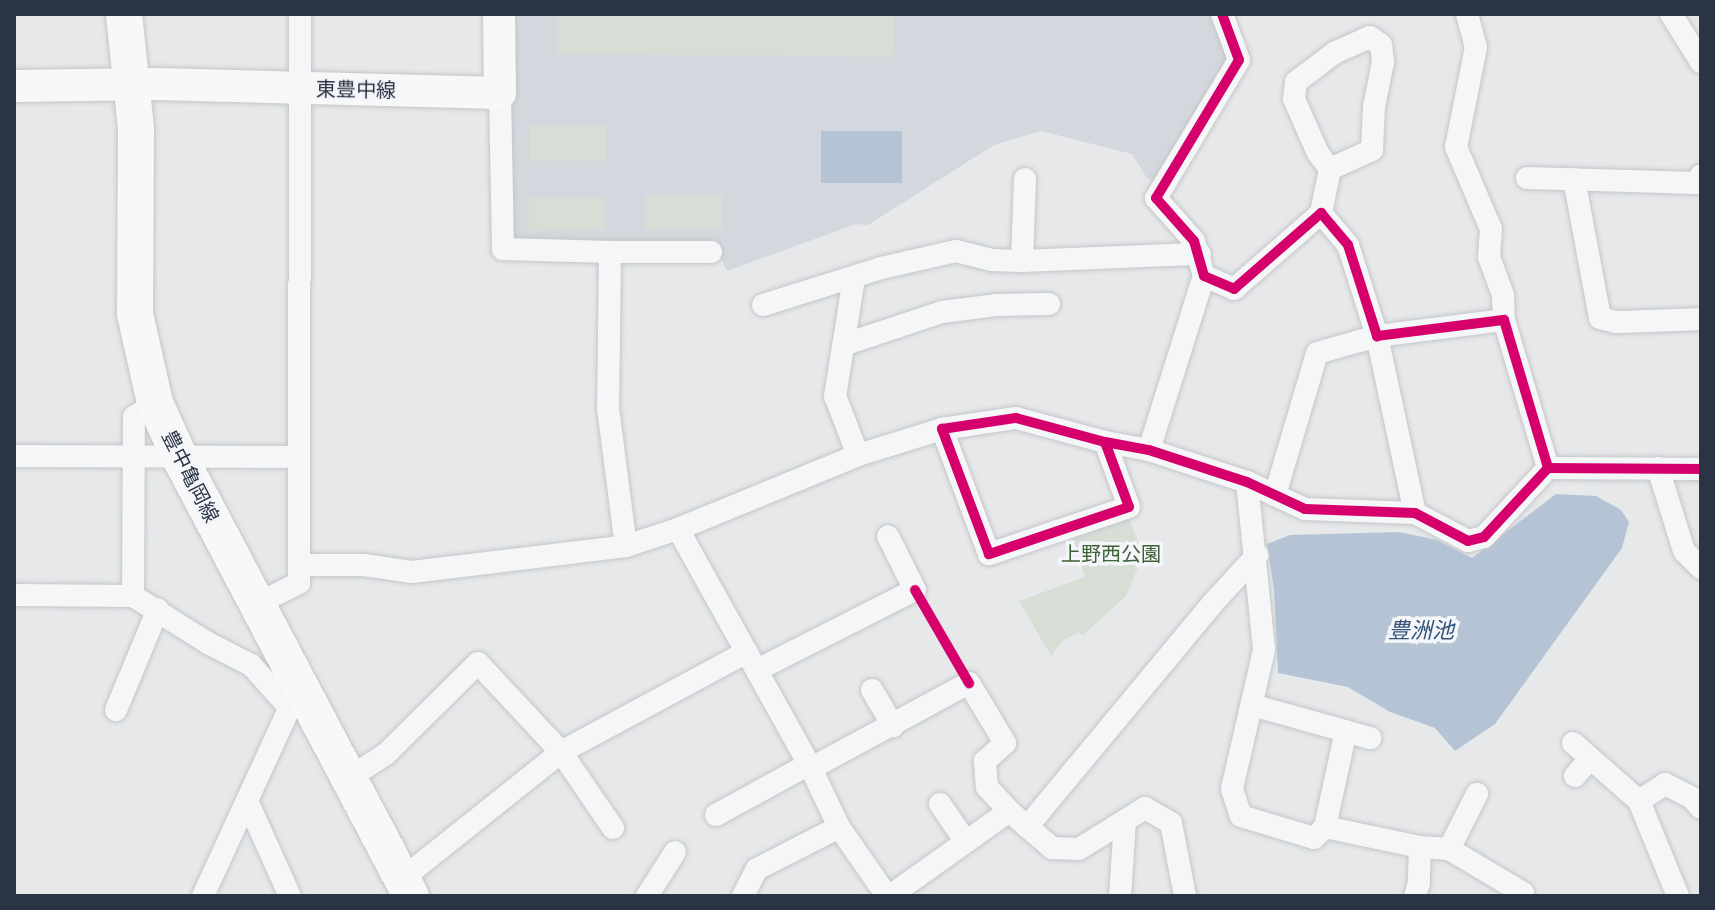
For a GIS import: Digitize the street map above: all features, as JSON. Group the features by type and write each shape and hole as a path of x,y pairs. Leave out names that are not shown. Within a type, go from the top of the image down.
{"main road":[{"name":"豊中亀岡線","path":"124,14 136,128 135,314 155,403 179,456 257,604 295,696 349,778 406,888"}],"street":[{"path":"257,604 299,583 300,14"},
{"path":"499,14 503,249 711,252"},
{"path":"1467,14 1476,47 1456,147 1491,229 1489,257 1503,295 1504,320 1548,468"},
{"path":"1671,14 1701,62"},
{"path":"1229,17 1239,60 1156,198 1176,217 1202,265 1234,289 1321,213 1330,169 1318,153 1294,99 1296,82 1334,53 1370,37 1381,45 1383,62 1374,107 1372,150 1330,169"},
{"name":"東豊中線","path":"14,86 133,85 500,93"},
{"path":"1527,178 1696,183 1701,175"},
{"path":"1022,261 1025,179"},
{"path":"1574,179 1600,318 1616,322 1701,319"},
{"path":"1321,213 1348,245 1377,336 1415,513"},
{"path":"763,305 881,268 956,251 991,260 1202,265"},
{"path":"610,252 608,408 626,546"},
{"path":"1149,450 1202,265"},
{"path":"854,278 835,396 858,455"},
{"path":"843,345 942,312 996,305 1049,304"},
{"path":"1275,495 1317,353 1377,336 1504,320"},
{"path":"133,596 134,417 155,403"},
{"path":"299,565 364,565 412,572 626,546 678,529 858,455 942,429 1016,418 1105,442 1149,450 1247,482 1305,509 1415,513 1468,541 1484,537 1548,468 1701,469"},
{"path":"942,429 989,554 1129,507 1105,442"},
{"path":"14,456 299,457"},
{"path":"1658,468 1684,551 1701,568"},
{"path":"1247,482 1257,555 1264,650 1232,789 1241,816 1314,838 1325,827 1346,731"},
{"path":"678,529 809,764 839,827 888,896 1009,811"},
{"path":"406,888 561,752 752,661 915,590 888,536"},
{"path":"1027,827 1212,604 1257,555"},
{"path":"14,595 133,596 208,643 251,665 295,696 203,896"},
{"path":"116,710 158,609"},
{"path":"349,778 386,754 478,663 561,752 613,828"},
{"path":"716,815 809,764 819,764 893,726 969,683 1005,743 985,761 987,787 1009,811 1052,848 1079,849 1145,808 1171,823 1192,894"},
{"path":"872,690 893,726"},
{"path":"1252,705 1370,738"},
{"path":"1573,743 1583,768 1639,801 1678,896"},
{"path":"1639,801 1665,784 1692,798 1701,808"},
{"path":"1449,849 1477,794"},
{"path":"248,803 290,896"},
{"path":"940,804 966,842"},
{"path":"1120,896 1125,820"},
{"path":"743,896 757,869 839,827"},
{"path":"1325,827 1420,847 1449,849 1523,893 1521,896"},
{"path":"1415,896 1420,847"},
{"path":"641,894 675,852"}],"shaded area":[{"path":"507,14 1214,14 1231,54 1156,181 1147,178 1132,154 1041,131 994,145 868,225 856,224 727,271 714,245 518,244 507,235"}],"green space":[{"path":"557,14 894,14 893,57 557,54"},
{"path":"530,126 606,126 606,161 530,161"},
{"path":"722,195 722,229 645,230 645,196"},
{"path":"528,197 604,197 605,230 529,231"},
{"name":"上野西公園","path":"1128,515 1143,555 1126,596 1083,635 1078,633 1063,640 1051,656 1019,601 1085,577 1072,535"}],"water":[{"path":"821,131 902,131 902,183 821,183"},
{"name":"豊洲池","path":"1556,494 1596,496 1621,510 1629,522 1622,548 1495,724 1455,751 1435,728 1390,712 1348,687 1278,673 1274,590 1267,544 1290,535 1399,532 1437,540 1472,558"}],"cycle path":[{"path":"1222,14 1239,60 1156,198 1194,241 1204,276 1234,289 1321,213 1348,245 1377,336 1504,320 1548,468"},
{"path":"1105,442 1129,507 989,554 942,429 1016,418 1105,442 1149,450 1247,482 1305,509 1415,513 1468,541 1484,537 1548,468 1701,469"},
{"path":"915,590 969,683"}]}
